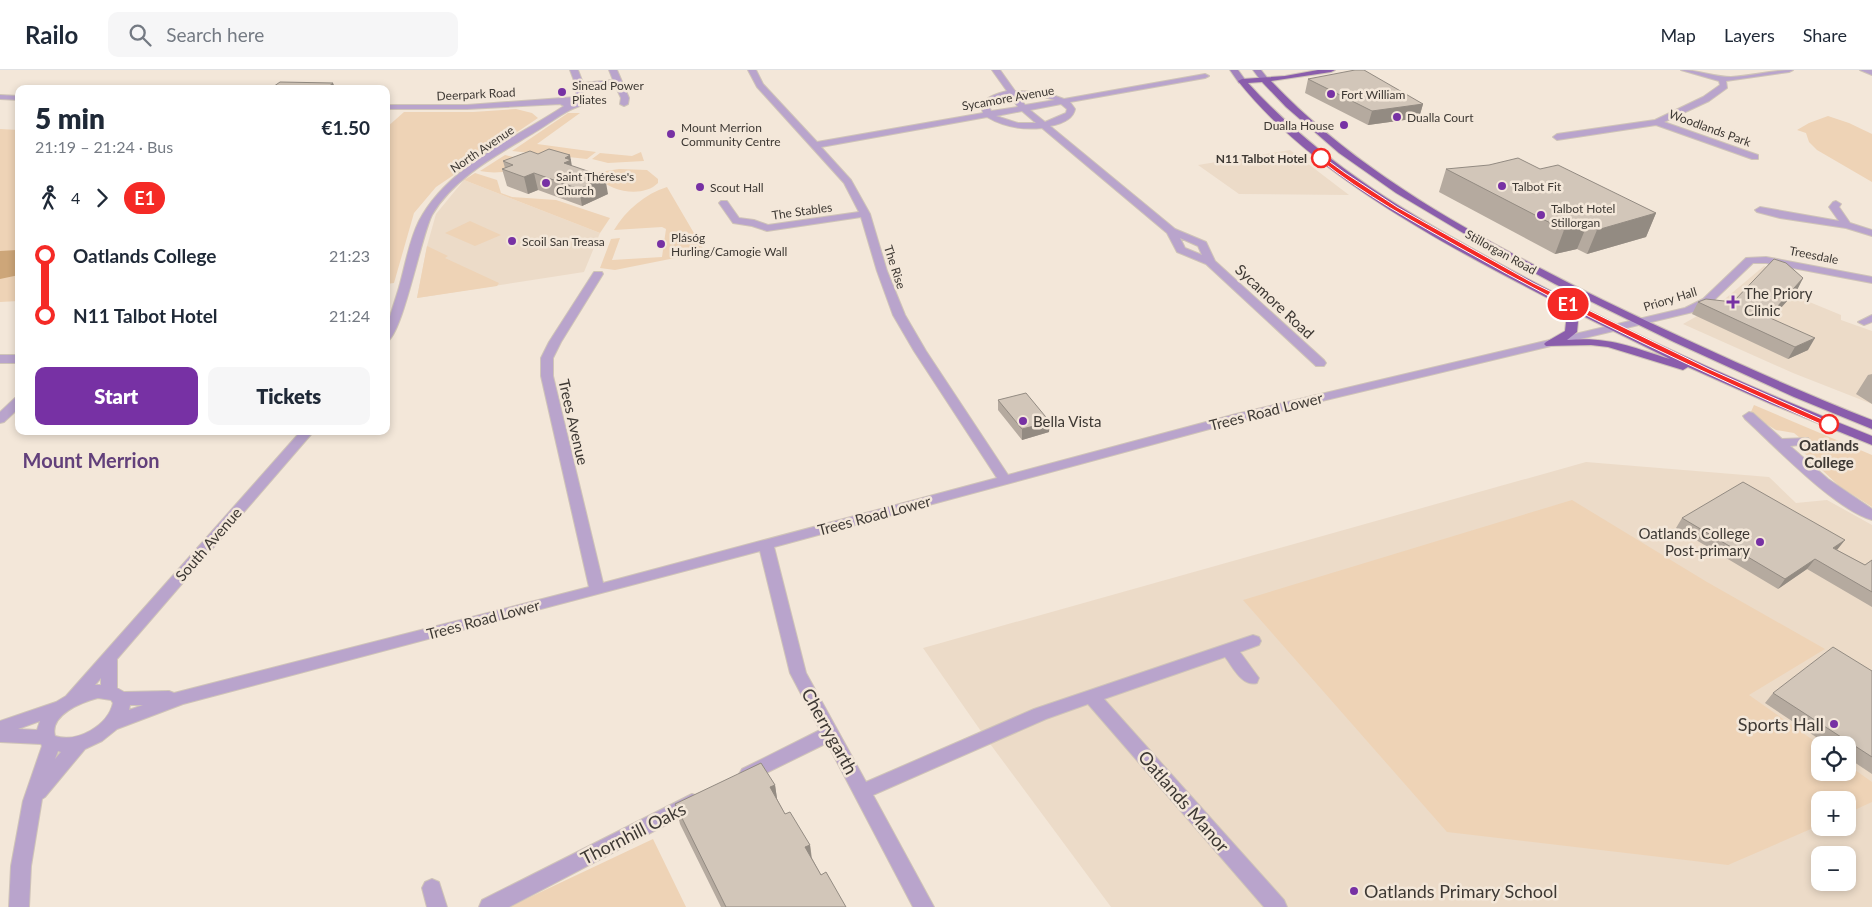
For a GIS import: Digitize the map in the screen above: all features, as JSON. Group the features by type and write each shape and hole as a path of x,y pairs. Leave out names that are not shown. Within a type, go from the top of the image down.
{"highway":[{"path":"1280,70 1313,73"},
{"path":"1242,81 1265,80 1331,70"},
{"name":"Stillorgan Road","path":"1265,80 1280,98 1337,149 1405,196 1557,282 1767,381 1872,425"},
{"name":"Stillorgan Road","path":"1242,81 1265,107 1302,143 1343,175 1444,237 1614,327 1804,414 1872,441"},
{"path":"1550,344 1570,332 1572,322 1564,302"},
{"path":"1550,344 1597,342 1628,349 1659,361 1706,370"}],"main road":[{"name":"Stillorgan Road","path":"1234,70 1242,81"},
{"name":"Stillorgan Road","path":"1257,70 1265,80"}],"street":[{"path":"571,102 580,86 574,70"},
{"path":"613,70 624,98 624,104"},
{"name":"The Rise","path":"752,70 760,85 848,182 865,214 882,271 899,315 920,351 1005,480"},
{"name":"Sycamore Road","path":"996,70 1023,108 1171,231 1181,250 1210,262 1320,363"},
{"path":"1685,70 1732,80 1789,70"},
{"path":"1864,70 1872,73"},
{"name":"Sycamore Avenue","path":"816,145 1205,76"},
{"name":"Woodlands Park","path":"1557,137 1657,122 1706,99 1724,86 1722,79"},
{"path":"580,86 617,82"},
{"path":"1012,93 1047,95 1063,101 1071,109 1070,114 1056,123 1044,125 1010,124 988,114 985,105 988,101 1000,95 1012,93"},
{"path":"0,97 15,98"},
{"name":"Deerpark Road","path":"390,107 482,106 571,102"},
{"name":"North Avenue","path":"390,331 407,285 424,222 436,201 448,188 477,166 571,102"},
{"name":"Woodlands Park","path":"1657,122 1755,157"},
{"name":"The Stables","path":"724,203 736,221 754,223 767,228 865,214"},
{"path":"1836,204 1834,207 1847,225"},
{"path":"1760,210 1780,215 1847,225 1872,233"},
{"name":"Priory Hall","path":"1640,322 1689,310 1707,302 1750,260"},
{"name":"Treesdale","path":"1750,260 1766,260 1872,280"},
{"name":"Trees Avenue","path":"597,590 546,376 547,358 555,342 598,274"},
{"name":"Trees Road Lower","path":"79,743 103,732 112,724 180,698 597,590 1294,403 1640,322"},
{"path":"0,359 15,359"},
{"path":"0,419 15,405"},
{"path":"1750,416 1818,478 1857,508 1872,515"},
{"name":"South Avenue","path":"49,740 44,730 47,723 109,658 304,435"},
{"path":"1781,443 1803,441"},
{"name":"Cherrygarth","path":"766,544 798,673 924,907"},
{"path":"863,791 985,737 1091,696 1253,641"},
{"path":"1229,650 1251,678"},
{"path":"109,658 115,695 122,706 120,715 112,724"},
{"path":"0,728 98,692 115,695 180,698"},
{"name":"Oatlands Manor","path":"1091,696 1277,907"},
{"path":"735,781 831,733"},
{"path":"0,735 49,740 60,745 79,743"},
{"path":"19,907 21,866 32,801 49,740"},
{"path":"32,801 79,743"},
{"name":"Thornhill Oaks","path":"489,907 709,794"}],"shaded area":[{"path":"516,109 532,113 538,118 436,187 414,213 394,283 390,284 390,124 404,112 473,112"},
{"path":"568,113 580,113 537,144 596,152 587,159 512,151"},
{"path":"1828,116 1872,134 1872,182 1817,150 1809,142 1806,133 1797,130"},
{"path":"0,129 15,130 15,301 0,302"},
{"path":"1290,150 1349,195 1239,194 1198,165"},
{"path":"641,152 644,161 608,163 592,159 600,153 632,156"},
{"path":"505,155 527,160 516,168 505,172 480,171"},
{"path":"619,169 647,170 658,179 658,183 652,188 636,192 610,186 597,177 599,172"},
{"path":"475,173 497,180 501,193 512,197 556,200 610,218 600,233 464,180"},
{"name":"Scoil San Treasa","path":"464,180 600,233 584,272 417,298 427,246 436,214"},
{"path":"667,187 705,252 615,270 600,268 611,239 620,238 612,260 662,257 666,229 662,227 614,230 630,209 644,198"},
{"path":"470,221 501,235 475,246 445,233"},
{"path":"427,246 448,256 445,258 499,283 497,286 417,298"},
{"path":"15,250 15,276 0,279 0,251"},
{"path":"1764,266 1780,272 1807,301 1841,315 1841,320 1872,331 1872,404 1793,373 1683,324 1720,303"},
{"path":"1754,405 1872,455 1872,507 1839,486 1802,451 1800,446 1805,442 1794,433 1776,430 1750,414"},
{"name":"Oatlands College","path":"1586,462 1769,477 1796,503 1827,500 1872,525 1872,907 1111,907 985,737 923,648"},
{"path":"1572,500 1707,582 1825,649 1749,695 1811,739 1811,781 1856,781 1856,771 1872,782 1872,802 1856,809 1856,791 1811,791 1811,829 1728,865 1447,832 1243,600"},
{"path":"653,839 686,907 509,907"}],"building":[{"path":"1364,70 1423,104 1372,111 1308,79"},
{"path":"280,82 333,83 331,85 276,85"},
{"path":"549,149 570,155 565,158 571,160 564,163 605,177 579,189 534,173 524,177 502,169 513,165 503,161 530,151 538,154"},
{"path":"1518,158 1540,169 1558,165 1656,213 1597,230 1587,225 1564,230 1446,169 1489,165"},
{"path":"1774,259 1786,263 1803,278 1768,317 1815,338 1795,347 1698,302 1706,299 1733,302"},
{"path":"1026,393 1050,422 1022,429 998,400"},
{"name":"Oatlands College Post-primary","path":"1743,482 1845,540 1833,548 1865,565 1872,560 1872,592 1815,559 1785,579 1682,518"},
{"name":"Sports Hall","path":"1833,647 1872,671 1872,757 1856,747 1856,736 1840,736 1773,693"},
{"path":"761,763 775,785 770,787 785,814 790,812 810,845 805,847 821,875 826,872 846,907 726,907 675,804"}],"bus line":[{"name":"E1","path":"1321,158 1343,175 1395,208 1531,285 1614,327 1706,370 1829,424"}],"place":[{"name":"Sinead Power Pliates","path":"562,92"},
{"name":"Fort William","path":"1331,94"},
{"name":"Dualla Court","path":"1397,117"},
{"name":"Dualla House","path":"1344,125"},
{"name":"Mount Merrion Community Centre","path":"671,134"},
{"name":"N11 Talbot Hotel","path":"1321,158"},
{"name":"Saint Thérèse's Church","path":"546,183"},
{"name":"Talbot Fit","path":"1502,186"},
{"name":"Scout Hall","path":"700,187"},
{"name":"Talbot Hotel Stillorgan","path":"1541,215"},
{"name":"Scoil San Treasa","path":"512,241"},
{"name":"Plásóg Hurling/Camogie Wall","path":"661,244"},
{"name":"The Priory Clinic","path":"1733,302"},
{"name":"Bella Vista","path":"1023,421"},
{"name":"Oatlands College","path":"1829,424"},
{"name":"Oatlands College Post-primary","path":"1760,542"},
{"name":"Sports Hall","path":"1834,724"},
{"name":"Oatlands Primary School","path":"1354,891"}],"district":[{"name":"Mount Merrion","path":"91,460"}]}
